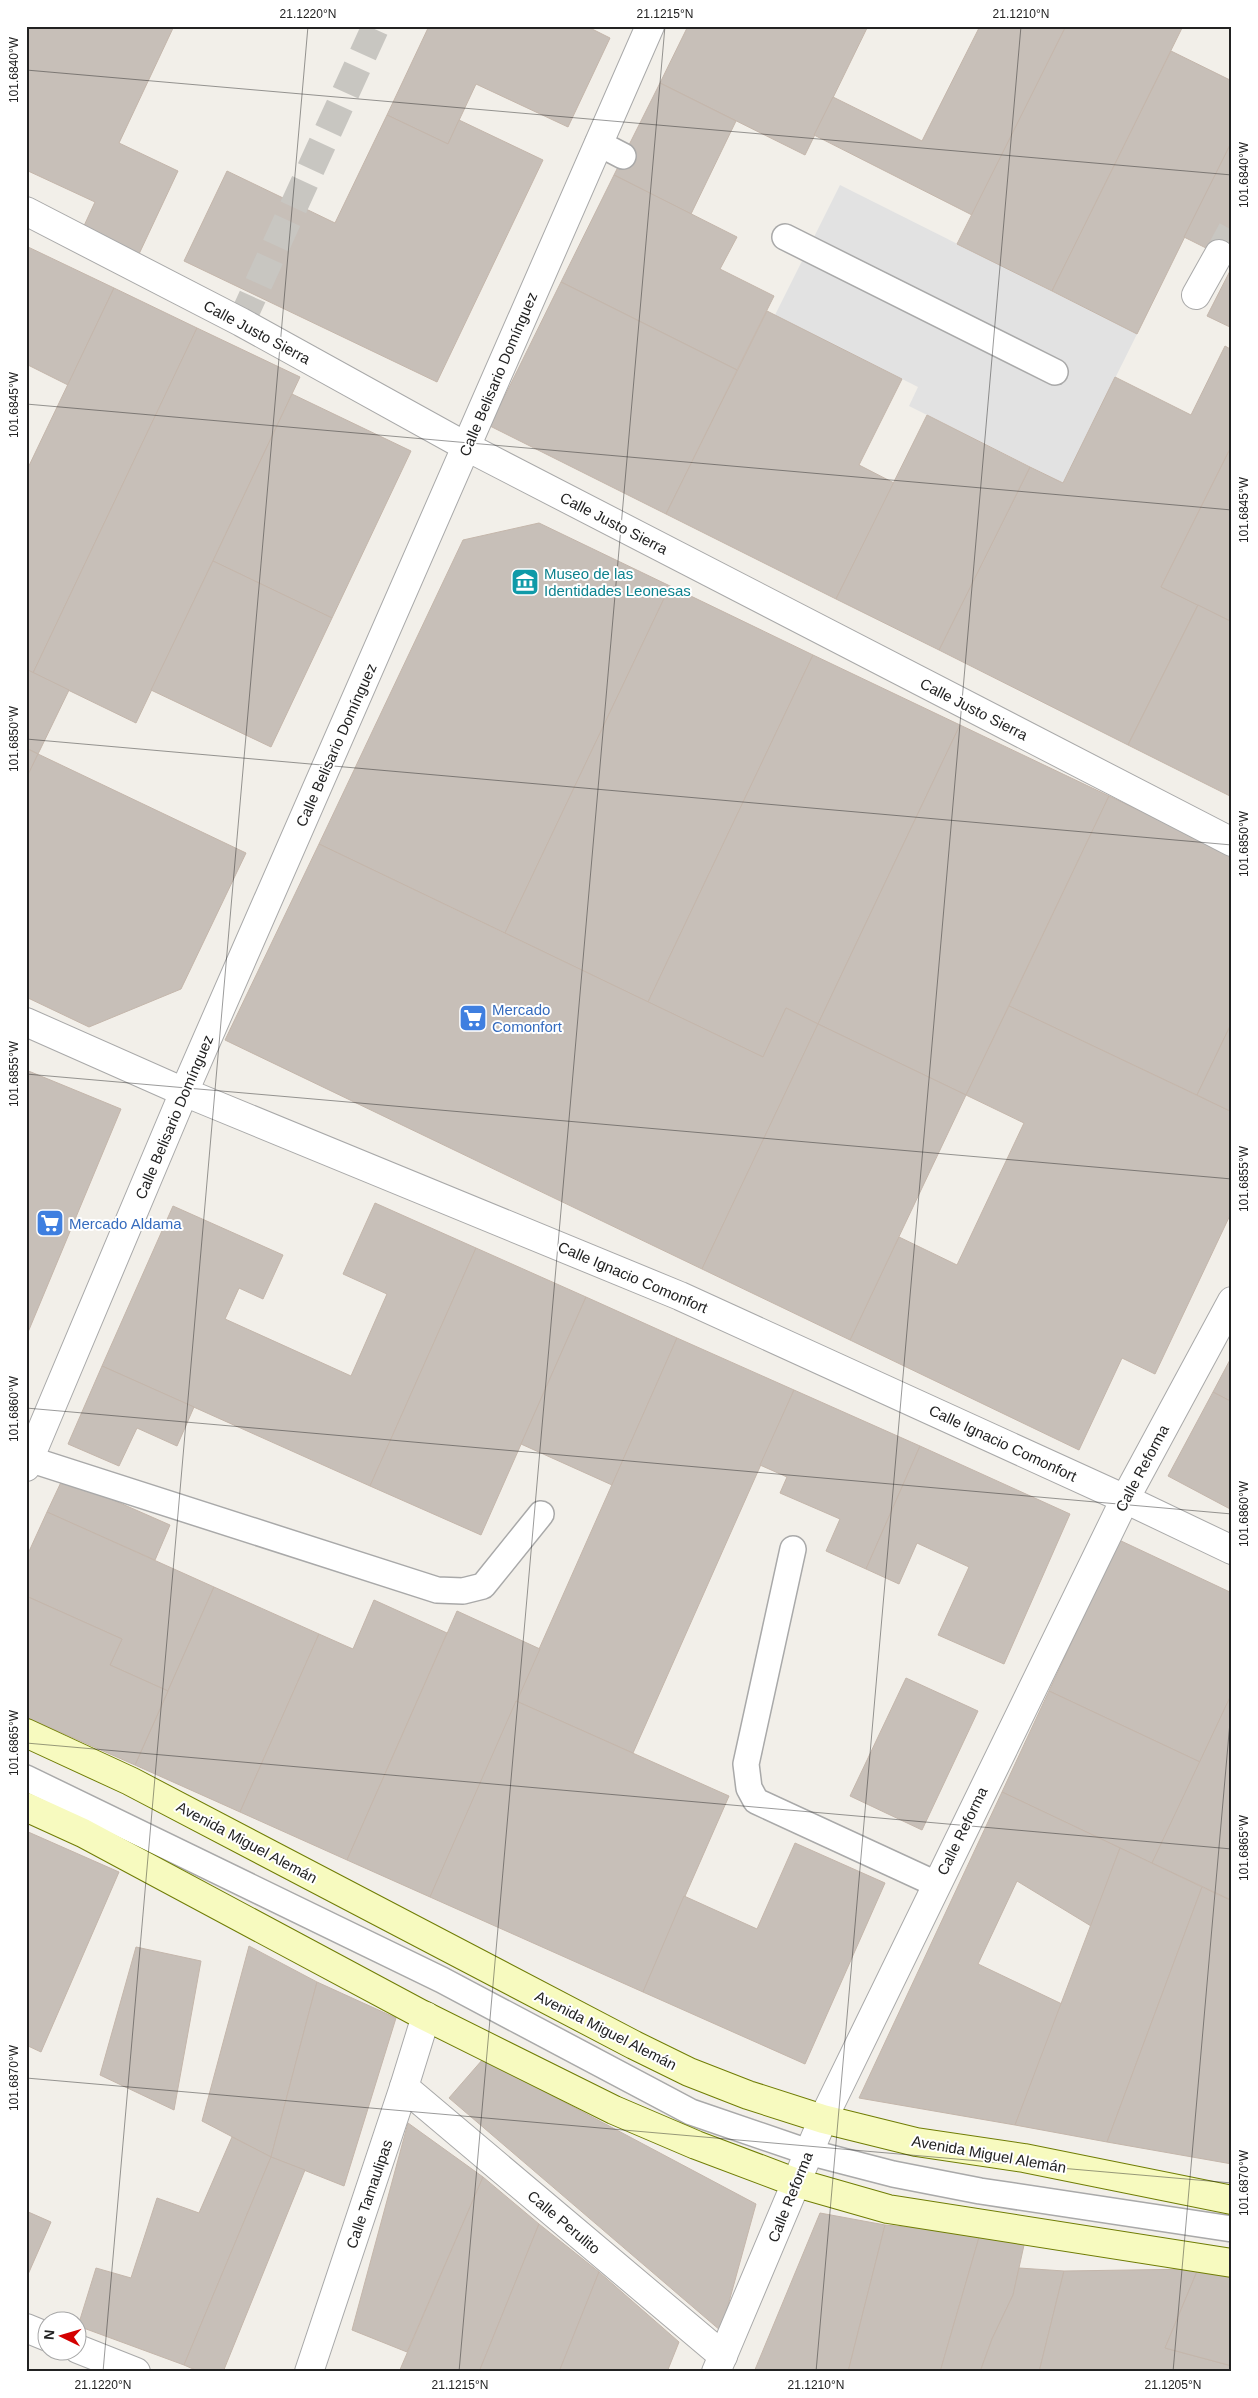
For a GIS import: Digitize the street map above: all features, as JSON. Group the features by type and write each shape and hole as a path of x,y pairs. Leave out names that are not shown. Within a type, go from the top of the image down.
{"main road":[{"name":"Avenida Miguel Alemán","path":"26,1733 130,1781 689,2072 748,2096 823,2119 916,2142 1024,2158 1232,2200"},
{"path":"26,1807 83,1833 426,2016 614,2110 696,2145 797,2183 888,2209 1232,2262"}],"street":[{"name":"Calle Belisario Domínguez","path":"28,1463 184,1092 650,26"},
{"name":"Calle Justo Sierra","path":"26,211 242,322 467,447 1232,842"},
{"path":"1196,295 1219,254"},
{"name":"Calle Ignacio Comonfort","path":"26,1022 184,1092 680,1296 1125,1499 1232,1550"},
{"name":"Calle Reforma","path":"720,2364 797,2183 808,2152 936,1884 1125,1499 1232,1302"},
{"name":"Calle Tamaulipas","path":"309,2372 404,2088 426,2016"},
{"name":"Calle Perulito","path":"404,2088 720,2364"},
{"path":"26,2328 38,2333"},
{"path":"88,2353 136,2372"}],"lane":[{"path":"598,143 623,156"},
{"path":"785,237 1055,372"},
{"path":"28,1463 437,1590 463,1591 483,1586 541,1514"},
{"path":"792,1549 746,1764 749,1788 756,1801 936,1884"},
{"path":"26,1778 442,1980 690,2112 808,2152 893,2174 980,2191 1232,2229"}],"shaded area":[{"path":"840,185 1137,334 1063,483 909,406 918,387 775,315"}],"building":[{"path":"26,26 174,26 119,143 178,171 139,254 83,228 95,202 26,170"},
{"path":"429,26 586,26 610,38 568,127 476,84 448,144 387,115"},
{"path":"688,26 868,26 805,155 660,83"},
{"path":"980,26 1066,26 972,215 814,135 833,97 922,141"},
{"path":"1066,26 1183,26 1052,291 957,244"},
{"path":"1171,51 1232,81 1232,141 1137,334 1052,291"},
{"path":"660,83 736,121 691,214 614,175"},
{"path":"387,115 448,144 459,120 543,160 437,382 184,261 227,171 335,223"},
{"path":"1232,141 1232,261 1184,237"},
{"path":"614,175 737,237 720,269 774,296 737,370 561,282"},
{"path":"26,246 114,288 68,385 26,364"},
{"path":"1232,267 1232,328 1207,316"},
{"path":"561,282 737,370 666,514 490,426"},
{"path":"114,288 197,328 33,673 26,669 26,472"},
{"path":"767,311 902,379 859,465 894,483 836,599 666,514"},
{"path":"197,328 300,377 136,723 33,673"},
{"path":"1225,346 1232,350 1232,445 1161,587 1198,605 1128,745 939,650 1030,467 1063,483 1115,377 1191,415"},
{"path":"292,394 411,451 332,618 213,561"},
{"path":"927,415 1030,467 939,650 836,599"},
{"path":"1232,445 1232,622 1161,587"},
{"path":"539,523 670,586 505,933 319,844 463,540"},
{"path":"213,561 332,618 271,747 151,690"},
{"path":"670,586 813,655 648,1002 505,933"},
{"path":"1198,605 1232,622 1232,797 1128,745"},
{"path":"813,655 960,725 818,1024 786,1008 763,1057 648,1002"},
{"path":"26,669 69,690 38,754 26,748"},
{"path":"960,725 1109,796 966,1095 818,1024"},
{"path":"26,748 38,754 26,779"},
{"path":"38,754 246,853 181,989 89,1027 26,997 26,779"},
{"path":"1109,796 1232,855 1232,1022 1197,1095 1009,1006"},
{"path":"319,844 763,1057 786,1008 818,1024 702,1269 225,1040"},
{"path":"1009,1006 1232,1112 1232,1211 1155,1374 1122,1358 1079,1450 850,1340 899,1237 957,1265 1024,1123 966,1095"},
{"path":"1232,1022 1232,1112 1197,1095"},
{"path":"818,1024 966,1095 850,1340 702,1269"},
{"name":"Mercado Aldama","path":"26,1070 121,1109 26,1337"},
{"path":"375,1203 476,1248 370,1486 102,1366 173,1206 283,1255 263,1299 239,1288 225,1319 351,1376 387,1294 343,1274"},
{"path":"476,1248 586,1297 481,1535 370,1486"},
{"path":"586,1297 677,1338 612,1485 521,1444"},
{"path":"677,1338 794,1390 633,1753 516,1701"},
{"path":"1232,1356 1232,1402 1213,1392"},
{"path":"102,1366 194,1407 177,1446 137,1428 119,1466 68,1444"},
{"path":"794,1390 920,1446 866,1569 826,1551 840,1519 780,1493 787,1477 760,1465"},
{"path":"1213,1392 1232,1402 1232,1510 1168,1476"},
{"path":"920,1446 1070,1514 1004,1664 938,1635 969,1567 917,1543 899,1584 866,1569"},
{"path":"63,1478 170,1525 155,1560 47,1512"},
{"path":"47,1512 214,1587 168,1691 110,1665 122,1639 26,1596 26,1558"},
{"path":"1119,1540 1232,1593 1232,1693 1200,1762 1049,1691"},
{"path":"214,1587 319,1634 240,1812 135,1765"},
{"path":"26,1596 122,1639 110,1665 168,1691 135,1765 26,1717"},
{"path":"374,1600 447,1633 347,1860 240,1812 319,1634 353,1649"},
{"path":"457,1611 540,1649 430,1897 347,1860"},
{"path":"906,1678 978,1711 922,1830 850,1796"},
{"path":"1049,1691 1200,1762 1152,1863 1002,1792"},
{"path":"1232,1693 1232,1894 1229,1899 1152,1863"},
{"path":"516,1701 729,1796 643,1992 430,1897"},
{"path":"1002,1792 1120,1848 1091,1926 1017,1881 978,1964 1062,2004 1015,2125 859,2098"},
{"path":"26,1831 119,1872 41,2052 26,2045"},
{"path":"795,1843 885,1883 805,2064 643,1992 684,1896 757,1929"},
{"path":"1120,1848 1202,1887 1107,2142 1015,2125"},
{"path":"1202,1887 1232,1901 1232,2164 1107,2142"},
{"path":"249,1946 317,1982 271,2157 202,2121"},
{"path":"136,1947 201,1961 174,2110 100,2075"},
{"path":"317,1982 396,2018 344,2186 271,2157"},
{"path":"483,2059 756,2204 721,2331 449,2098"},
{"path":"408,2123 483,2177 407,2352 352,2330"},
{"path":"232,2137 271,2157 184,2365 88,2330 88,2310 83,2310 96,2268 131,2278 157,2198 199,2213"},
{"path":"271,2157 305,2170 223,2372 200,2372 184,2365"},
{"path":"483,2177 539,2224 479,2372 399,2372"},
{"path":"26,2211 51,2222 26,2279"},
{"path":"820,2213 885,2225 848,2372 754,2372"},
{"path":"539,2224 599,2272 559,2372 479,2372"},
{"path":"885,2225 980,2234 940,2372 848,2372"},
{"path":"980,2234 1026,2236 1013,2295 992,2339 980,2372 940,2372"},
{"path":"1019,2268 1064,2271 1039,2372 980,2372 992,2339 1013,2295"},
{"path":"1198,2269 1165,2348 1232,2366 1232,2372 1039,2372 1064,2271"},
{"path":"1198,2269 1232,2273 1232,2366 1165,2348"},
{"path":"599,2272 679,2342 667,2372 559,2372"}],"tunnel":[{"path":"241,322 376,26"},
{"path":"1219,254 1232,230"}],"place":[{"name":"Museo de las Identidades Leonesas","path":"525,582"},
{"name":"Mercado Comonfort","path":"473,1018"},
{"name":"Mercado Aldama","path":"50,1223"}]}
